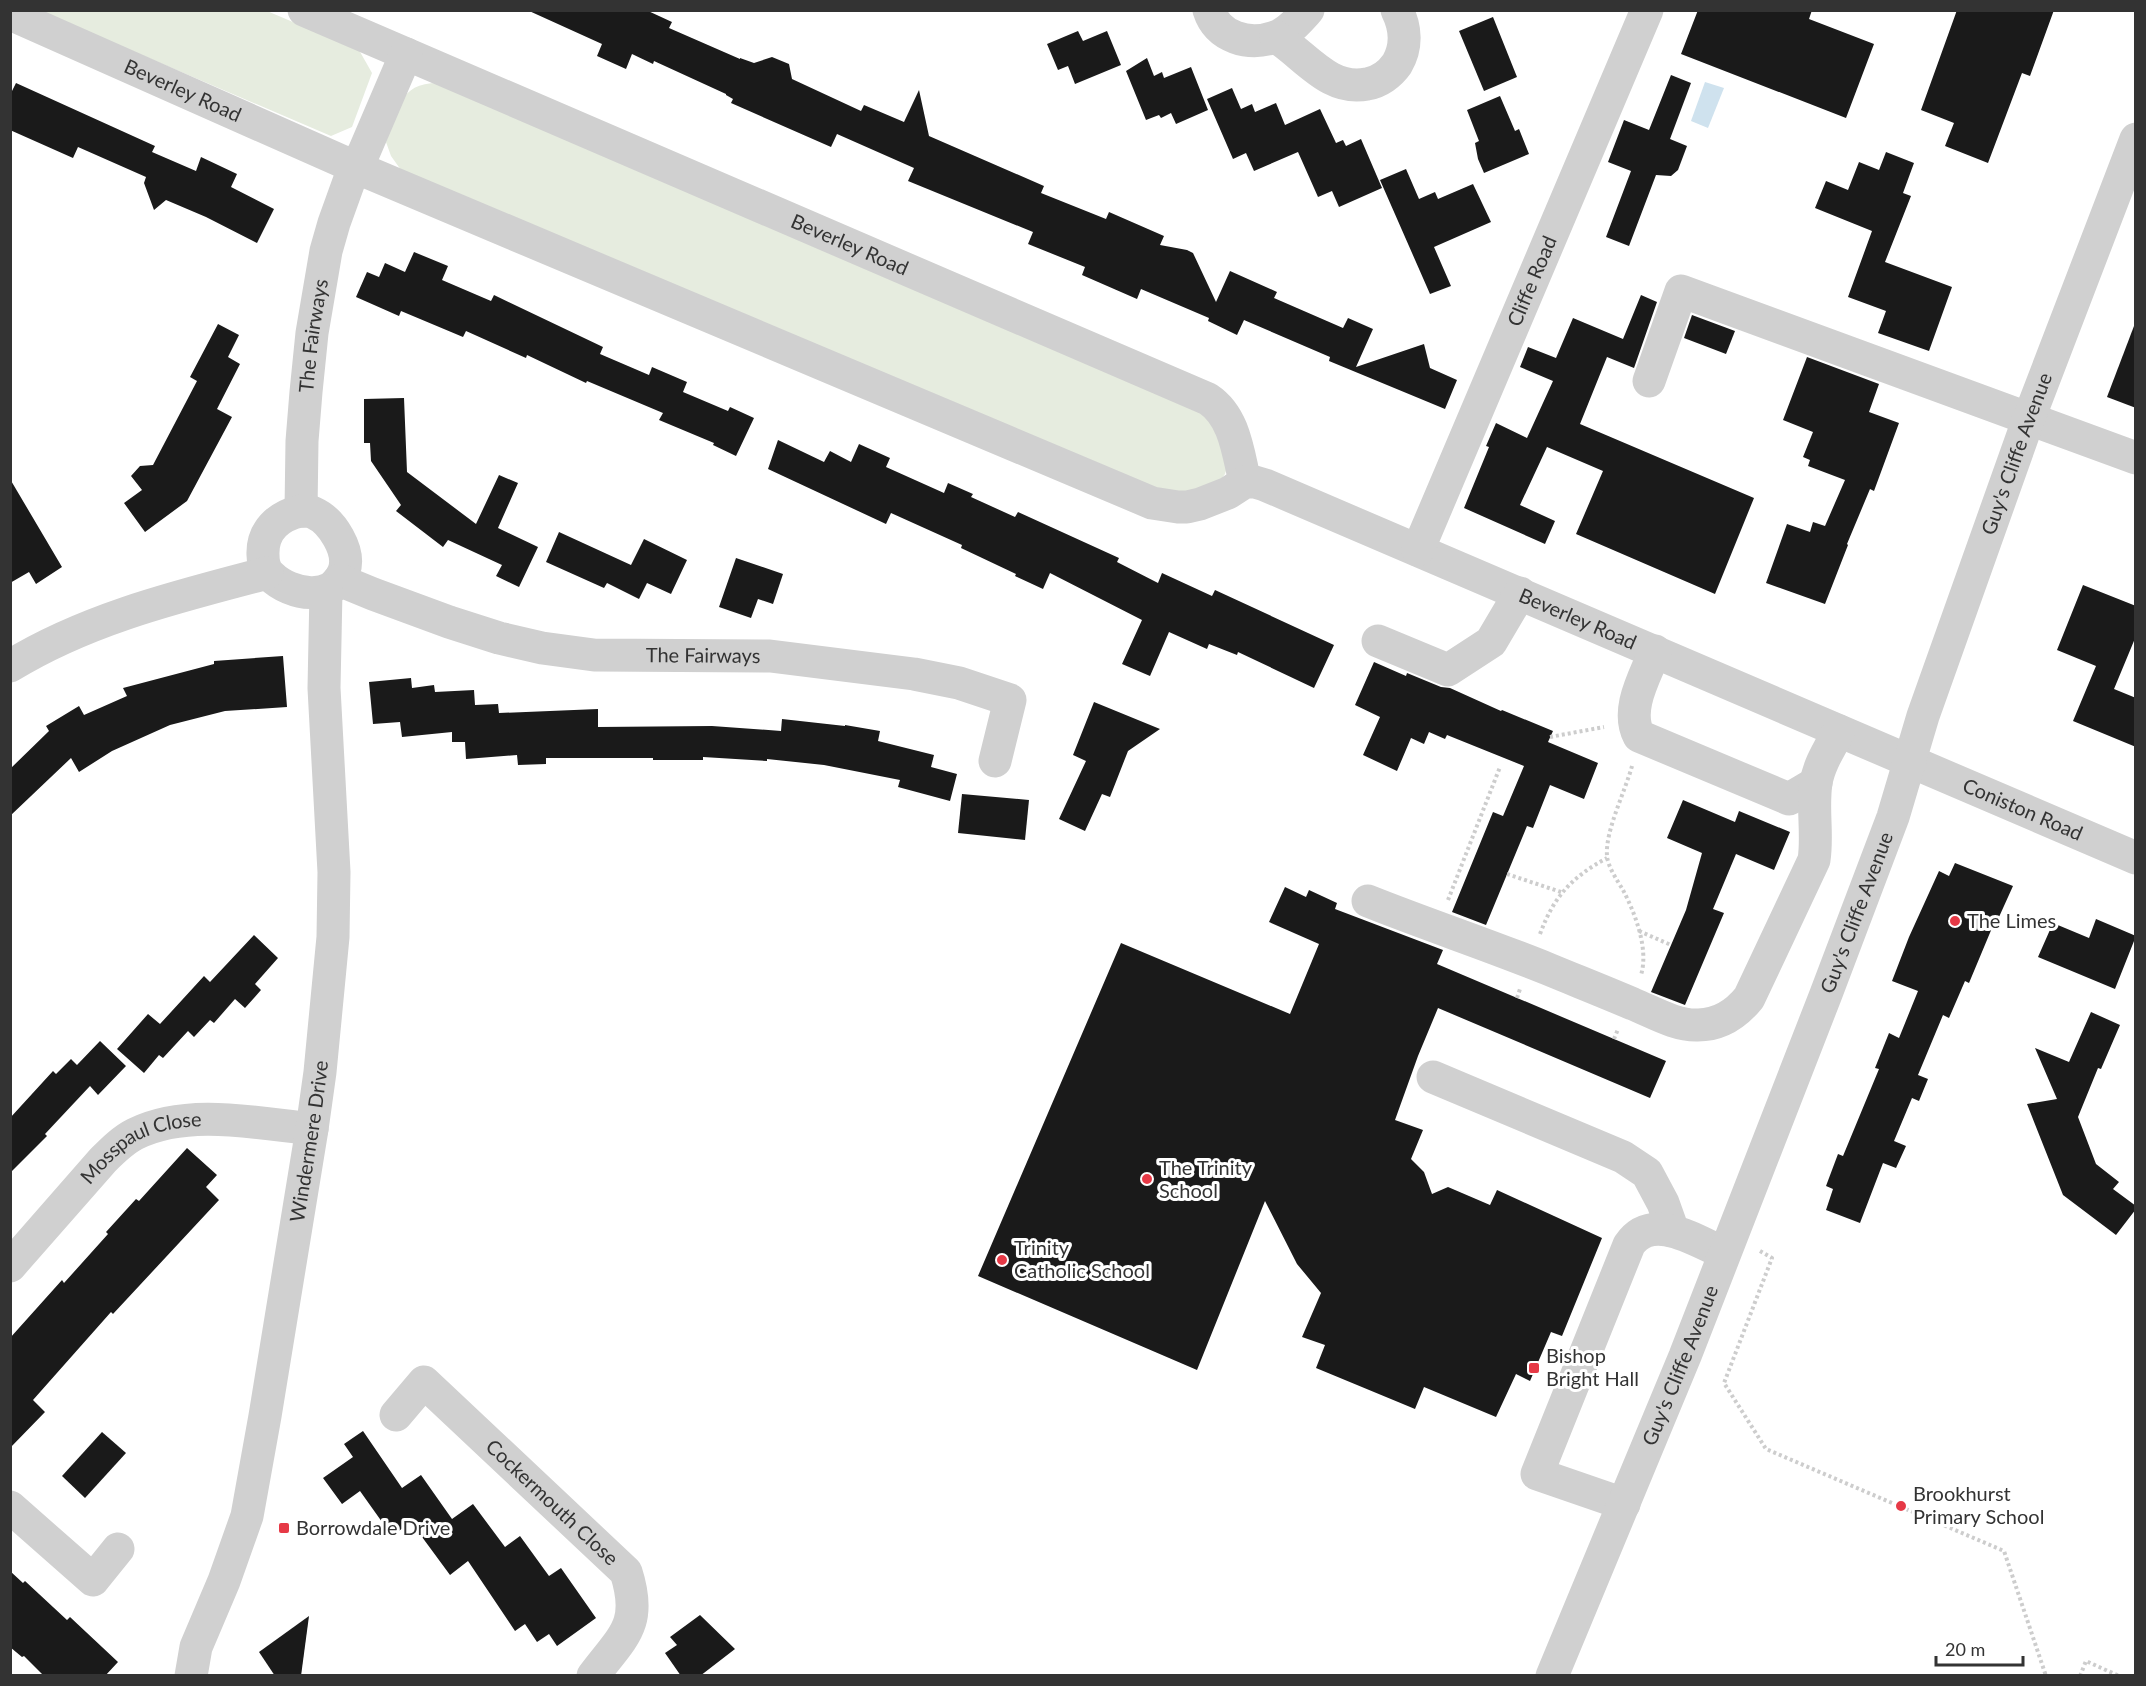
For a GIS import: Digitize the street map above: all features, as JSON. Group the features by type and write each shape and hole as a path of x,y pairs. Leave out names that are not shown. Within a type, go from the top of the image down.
{"street":[{"name":"Beverley Road","path":"304,10 1208,399 1218,406 1230,424 1245,482"},
{"path":"1209,10 1214,23 1227,34 1246,39 1276,37 1290,28 1308,10"},
{"path":"1276,37 1323,74 1338,82 1361,86 1374,83 1394,67 1403,51 1404,27 1397,10"},
{"name":"Cliffe Road","path":"1418,550 1647,10"},
{"name":"Beverley Road","path":"10,14 355,167 1152,503 1187,507 1228,493 1245,482 1265,485 1909,761"},
{"path":"355,167 364,152 406,54"},
{"name":"Guy's Cliffe Avenue","path":"1552,1676 1685,1356 1826,994 1893,817 1930,695 2030,418 2136,139"},
{"name":"The Fairways","path":"301,511 306,392 320,280 334,223 355,167"},
{"path":"1649,381 1681,291 2136,458"},
{"path":"10,666 125,613 267,573 263,553 266,534 280,519 301,511 312,512 321,517 331,527 343,549 346,562 345,571 333,585"},
{"name":"The Fairways","path":"267,573 281,584 299,592 333,585 373,594 499,638 542,648 594,655 770,656 875,668 959,683 1011,700 995,761"},
{"name":"Windermere Drive","path":"191,1675 196,1647 224,1581 246,1516 265,1416 312,1129 333,937 334,894 324,688 333,585"},
{"path":"1378,641 1448,670 1491,642 1520,593"},
{"path":"1654,651 1635,705 1633,715 1636,729 1789,799 1816,783"},
{"path":"1368,902 1530,962 1672,1020 1697,1025 1712,1023 1739,1010 1749,998 1814,860 1816,783 1821,766 1839,731"},
{"name":"Coniston Road","path":"1909,761 2136,858"},
{"path":"1434,1077 1623,1157 1647,1173 1663,1203 1673,1231"},
{"name":"Mosspaul Close","path":"10,1266 103,1160 134,1134 164,1123 198,1119 312,1129"},
{"path":"1624,1504 1537,1474 1629,1245 1639,1233 1648,1230 1673,1231 1724,1253"},
{"name":"Cockermouth Close","path":"396,1415 424,1382 626,1572 631,1587 632,1621 624,1636 593,1676"},
{"path":"10,1507 93,1580 118,1549"}],"path":[{"path":"1550,737 1636,729 1630,774 1607,840 1607,858 1629,901 1643,954 1642,972 1614,1039"},
{"path":"1437,929 1500,767"},
{"path":"1517,998 1542,929 1561,892 1607,858"},
{"path":"1507,874 1561,892"},
{"path":"1638,931 1671,945"},
{"path":"1758,1250 1772,1258 1724,1383 1766,1449 2004,1551 2046,1676"},
{"path":"2080,1676 2086,1661 2119,1676"}],"shaded area":[{"path":"39,11 267,11 359,50 372,73 352,127 331,136"},
{"path":"438,83 1209,413 1228,464 1225,474 1220,481 1198,492 1164,491 401,170 391,156 386,142 397,110 407,93 425,84"}],"water":[{"path":"1705,82 1724,88 1708,128 1691,121"}],"building":[{"path":"527,10 646,10 672,22 669,28 740,59 754,63 772,57 789,64 792,79 861,111 864,105 904,122 919,90 929,136 1044,186 1041,193 1106,219 1109,212 1164,236 1160,245 1193,253 1216,302 1230,271 1277,292 1274,298 1343,328 1348,318 1373,329 1356,367 1424,344 1430,368 1457,380 1445,409 1329,361 1330,357 1244,320 1237,335 1208,321 1209,318 1141,289 1137,299 1082,275 1085,267 1028,244 1033,232 908,181 914,168 837,134 831,147 731,103 733,99 726,94 654,61 653,64 632,54 626,69 597,56 602,44"},
{"path":"1698,10 1812,10 1809,19 1874,44 1846,118 1681,54"},
{"path":"1957,10 2054,10 2030,76 2022,73 1988,163 1945,146 1954,123 1921,110"},
{"path":"1493,17 1517,77 1484,91 1459,31"},
{"path":"1078,31 1083,41 1107,31 1121,65 1075,84 1068,66 1058,70 1047,44"},
{"path":"1147,58 1154,76 1162,72 1164,78 1191,67 1208,110 1176,124 1171,113 1161,118 1159,115 1146,120 1126,71"},
{"path":"1671,75 1691,83 1670,139 1687,146 1678,170 1671,176 1656,175 1629,246 1606,237 1631,171 1608,162 1624,120 1649,130"},
{"path":"16,83 155,146 152,152 196,171 201,157 237,174 231,187 274,209 257,243 166,200 154,210 144,183 146,177 78,147 73,158 10,130 10,95"},
{"path":"1232,88 1241,109 1252,104 1255,112 1276,103 1285,125 1320,109 1336,143 1343,140 1346,146 1361,139 1382,188 1339,207 1332,191 1318,197 1298,152 1254,171 1246,153 1233,159 1207,99"},
{"path":"1500,96 1515,131 1519,129 1529,154 1484,173 1475,143 1479,141 1467,110"},
{"path":"1886,152 1914,163 1903,193 1911,196 1885,262 1952,287 1929,351 1878,333 1886,311 1848,297 1872,231 1815,208 1826,181 1848,190 1859,162 1879,170"},
{"path":"1406,169 1419,199 1435,192 1438,199 1473,184 1491,222 1434,247 1451,286 1430,294 1380,180"},
{"path":"414,252 448,266 442,280 491,301 494,295 603,347 600,354 649,375 652,367 687,382 683,392 728,411 730,407 754,418 736,456 713,445 714,443 659,420 663,413 587,381 586,383 527,355 526,358 466,331 463,337 401,311 399,316 356,297 367,272 379,277 385,263 405,272"},
{"path":"1641,295 1657,302 1634,368 1607,357 1580,424 1754,498 1715,594 1576,534 1603,471 1547,447 1520,505 1555,521 1545,544 1464,508 1489,447 1486,446 1496,423 1527,438 1553,381 1520,367 1528,347 1556,358 1573,318 1623,339"},
{"path":"1692,315 1735,331 1726,354 1684,338"},
{"path":"218,324 239,335 228,357 240,364 217,409 232,417 187,501 145,532 124,503 142,490 131,476 140,466 153,465 197,381 190,377"},
{"path":"2134,326 2136,327 2136,408 2107,397"},
{"path":"1807,357 1879,384 1869,412 1899,423 1874,491 1870,489 1825,604 1766,583 1787,524 1810,532 1813,522 1825,526 1845,480 1808,466 1810,460 1803,457 1813,432 1783,420"},
{"path":"404,398 407,472 476,524 499,475 518,483 498,528 538,547 519,587 496,576 502,565 448,540 443,547 396,511 401,505 371,461 370,443 364,443 364,399"},
{"path":"778,440 824,462 830,451 851,462 859,444 890,458 886,467 944,493 948,483 973,494 971,497 1015,517 1018,512 1119,558 1117,562 1158,583 1162,573 1212,596 1215,590 1334,645 1314,688 1238,652 1237,655 1209,644 1207,649 1169,632 1150,676 1122,664 1142,620 1050,573 1043,589 961,548 962,545 891,513 886,524 768,469"},
{"path":"10,479 62,567 36,584 29,572 10,583"},
{"path":"559,532 631,565 644,539 687,560 671,594 647,583 639,599 607,583 604,588 546,562"},
{"path":"736,558 783,574 773,604 758,599 751,618 719,607"},
{"path":"2083,585 2136,606 2136,636 2114,689 2136,698 2136,747 2073,721 2096,666 2057,650"},
{"path":"283,656 287,707 225,711 170,725 112,751 79,772 71,758 10,816 10,769 49,731 46,726 79,706 84,715 127,696 123,688 214,664 214,661"},
{"path":"1374,662 1406,676 1407,673 1441,687 1450,688 1553,731 1548,742 1598,763 1584,799 1550,785 1533,828 1527,826 1486,925 1452,912 1493,812 1503,816 1524,766 1447,735 1445,739 1429,732 1424,744 1411,738 1397,771 1363,755 1380,717 1355,705"},
{"path":"411,678 412,688 434,685 435,692 474,690 475,705 498,704 499,713 598,709 598,727 712,726 781,731 782,719 880,731 878,741 934,755 931,767 957,774 950,801 898,787 900,780 824,765 767,759 767,761 703,757 703,760 546,758 546,764 518,765 517,755 466,759 465,742 452,742 452,732 402,737 400,722 373,724 369,682"},
{"path":"1094,702 1160,729 1128,751 1110,797 1102,794 1085,831 1059,819 1086,761 1073,755"},
{"path":"962,794 1029,800 1025,840 958,833"},
{"path":"1683,800 1735,822 1739,811 1790,832 1774,870 1736,854 1713,909 1724,913 1685,1005 1651,992 1686,910 1702,853 1667,838"},
{"path":"1955,863 2013,886 1999,917 1997,916 1969,983 1965,981 1949,1018 1943,1015 1918,1075 1928,1079 1919,1101 1912,1098 1894,1141 1906,1146 1896,1168 1883,1163 1860,1223 1826,1210 1833,1189 1826,1186 1838,1154 1843,1156 1879,1069 1875,1068 1889,1033 1899,1038 1918,991 1892,981 1909,937 1939,871 1949,876"},
{"name":"The Trinity School","path":"1285,887 1306,897 1309,890 1337,903 1335,909 1443,950 1437,964 1666,1061 1650,1098 1438,1008 1395,1120 1423,1130 1411,1159 1424,1172 1432,1194 1448,1187 1490,1205 1497,1190 1602,1238 1562,1336 1551,1332 1530,1381 1516,1374 1496,1417 1424,1387 1415,1409 1316,1368 1325,1345 1302,1337 1321,1293 1297,1264 1265,1201 1197,1370 978,1276 1121,943 1290,1014 1319,944 1269,922"},
{"path":"2096,919 2136,936 2115,989 2038,957 2053,923 2089,938"},
{"path":"254,935 278,958 255,984 261,990 245,1008 235,999 214,1023 210,1020 194,1037 188,1031 163,1058 159,1055 144,1073 117,1049 148,1014 160,1024 204,976 210,982"},
{"path":"2091,1012 2120,1025 2101,1069 2098,1068 2078,1117 2096,1164 2119,1182 2113,1189 2136,1206 2116,1235 2063,1195 2027,1104 2057,1099 2035,1048 2069,1062"},
{"path":"100,1041 126,1066 98,1095 90,1086 45,1134 47,1136 10,1173 10,1118 53,1071 56,1074 71,1059 77,1065"},
{"path":"187,1148 217,1175 206,1187 219,1200 113,1314 111,1312 33,1400 45,1412 10,1448 10,1338 62,1280 64,1283 136,1199 139,1201"},
{"path":"363,1431 402,1488 421,1475 452,1519 473,1504 505,1547 520,1536 549,1576 561,1568 596,1618 557,1646 549,1634 537,1642 525,1624 515,1631 468,1561 450,1575 411,1522 392,1536 360,1491 342,1504 323,1478 353,1457 344,1444"},
{"path":"102,1432 126,1453 85,1498 62,1476"},
{"path":"10,1571 23,1583 25,1581 67,1620 70,1617 118,1662 105,1676 44,1676 24,1656 22,1657 10,1647"},
{"path":"700,1615 735,1649 700,1676 681,1676 665,1653 677,1645 670,1637"},
{"path":"309,1616 301,1676 275,1676 259,1652"}],"place":[{"name":"The Limes","path":"1955,921"},
{"name":"The Trinity School","path":"1147,1179"},
{"name":"Trinity Catholic School","path":"1002,1260"},
{"name":"Bishop Bright Hall","path":"1534,1368"},
{"name":"Brookhurst Primary School","path":"1901,1506"},
{"name":"Borrowdale Drive","path":"284,1528"}]}
